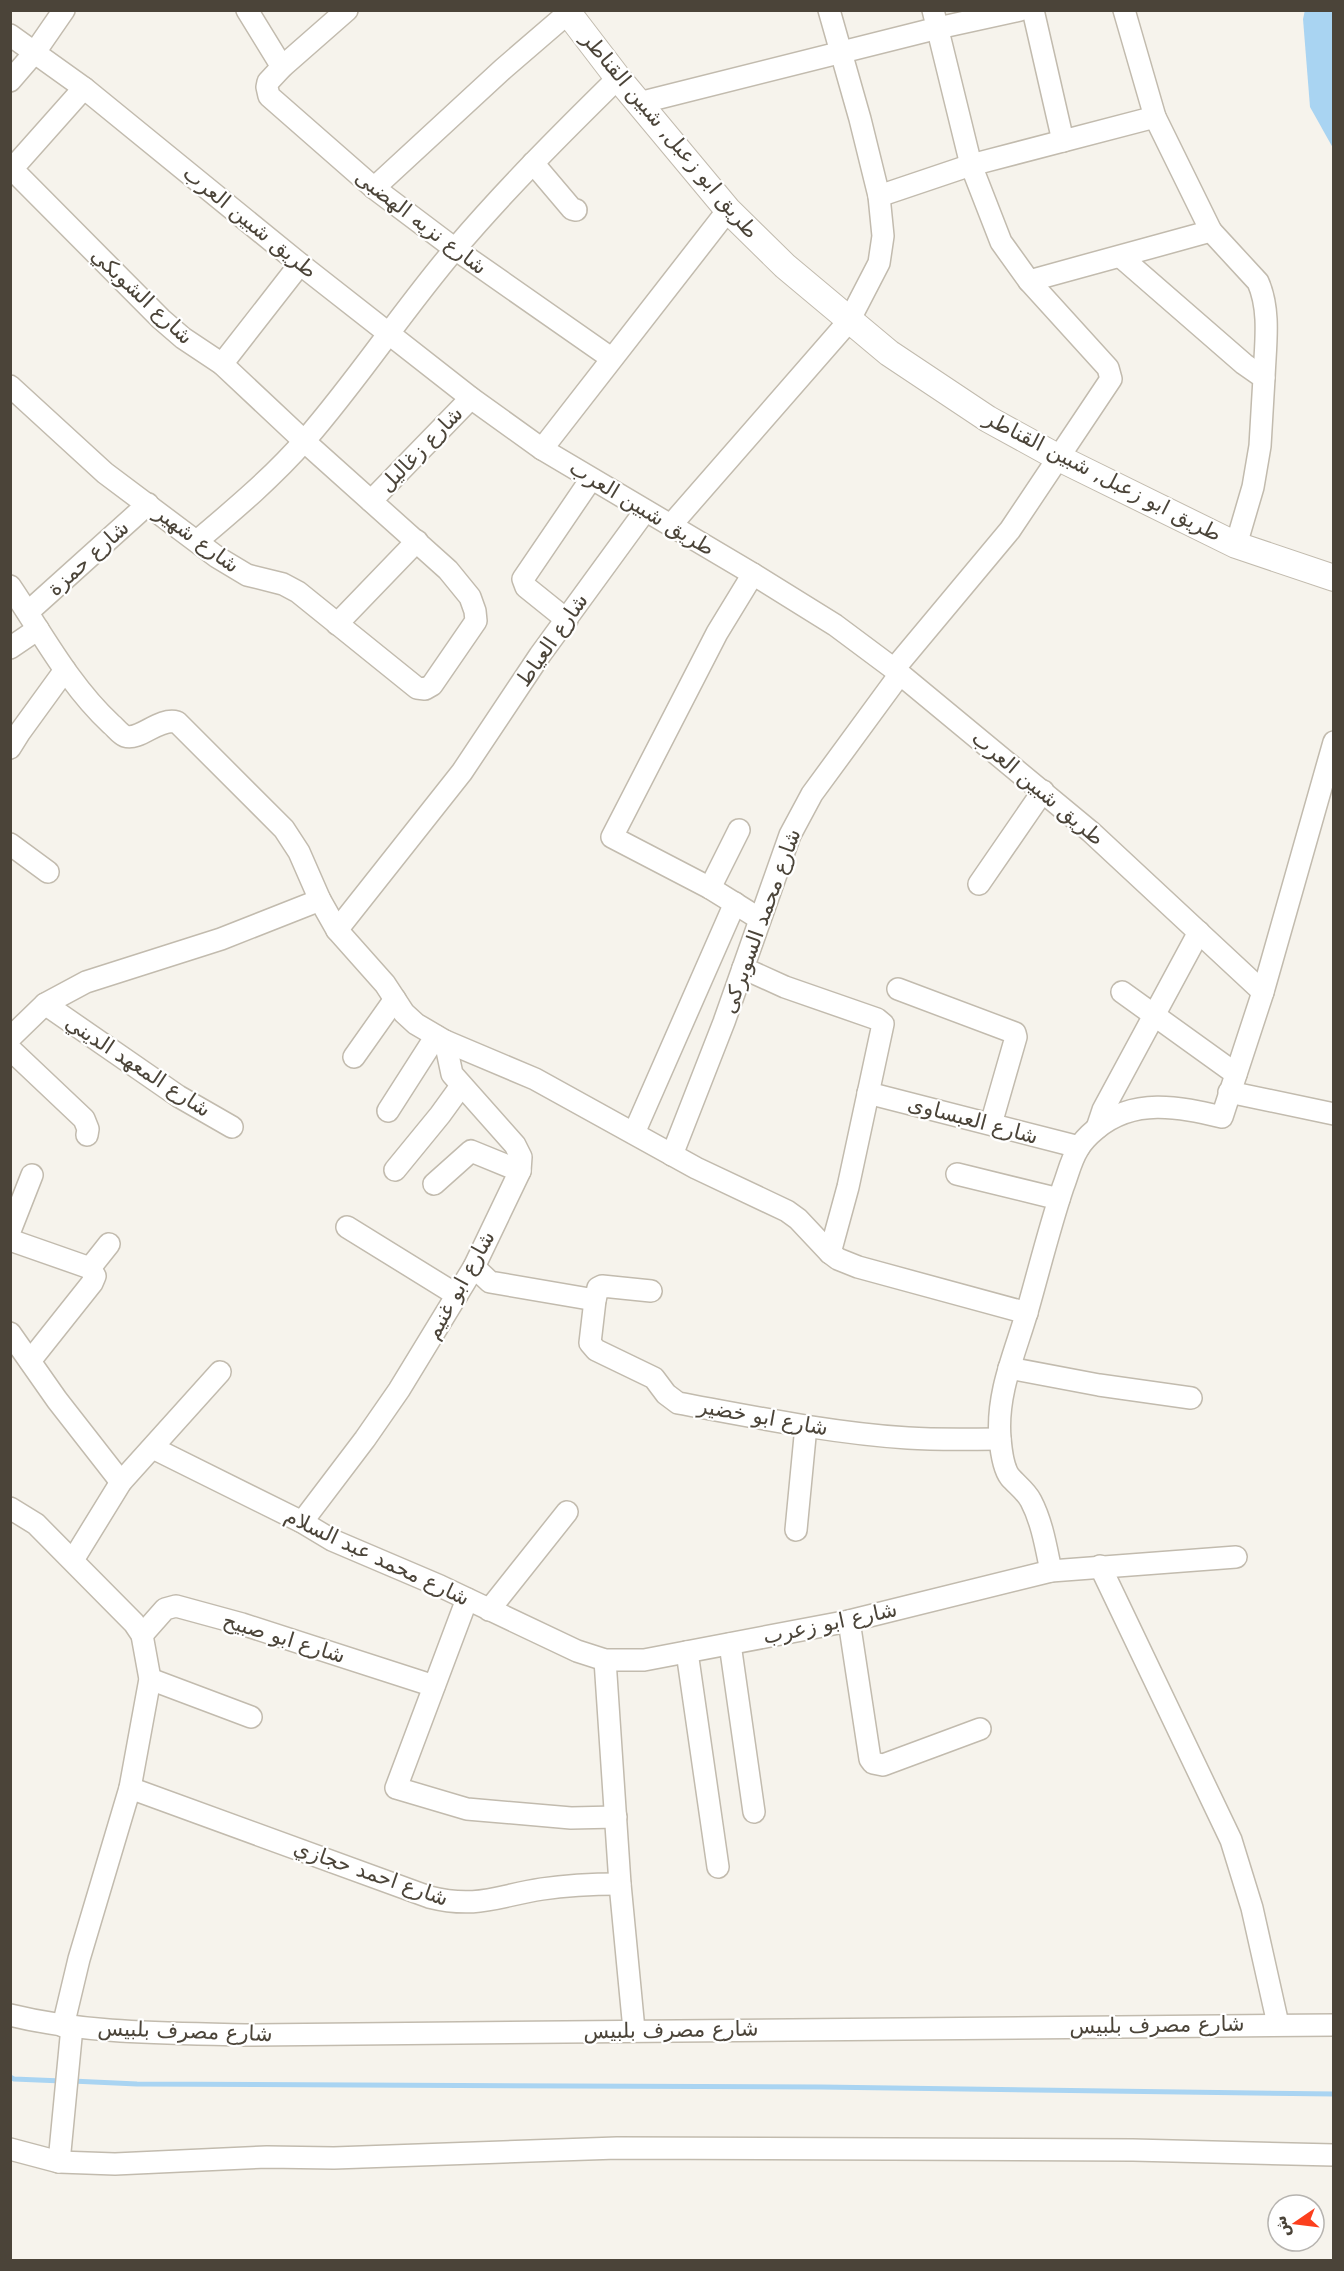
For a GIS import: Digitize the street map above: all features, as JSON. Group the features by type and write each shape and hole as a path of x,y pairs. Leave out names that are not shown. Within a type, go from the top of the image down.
{"street":[{"path":"10,81 64,10"},
{"path":"247,10 282,67"},
{"name":"شارع نزيه الهضبى","path":"346,10 268,82 269,96 374,188 455,249 610,358"},
{"path":"671,525 849,321 879,263 883,236 879,196 829,10"},
{"path":"639,103 842,53 935,19 1020,10"},
{"path":"1033,10 1064,141"},
{"path":"1124,10 1155,117 1211,231 1258,282 1263,293 1264,378 1260,446 1253,487 1236,544"},
{"path":"374,188 567,12"},
{"name":"طريق ابو زعبل, شبين القناطر","path":"567,12 618,78 728,210 785,266 890,353 1024,440 1059,458 1236,544 1334,578"},
{"path":"935,19 971,165 1001,243 1029,281 1211,231"},
{"name":"طريق شبين العرب","path":"10,36 35,51 84,88 300,264 471,398 542,449 835,625 897,671 1125,862 1263,992"},
{"path":"197,541 243,502 304,441 345,393 388,333 455,249 533,163 618,78"},
{"name":"شارع الشوبكي","path":"84,88 12,169 155,313 183,338 222,364 460,583 470,597 476,616 472,628 432,685 425,689"},
{"path":"879,196 971,165 1155,117"},
{"path":"533,163 572,209 576,210"},
{"path":"542,449 610,358 728,210"},
{"path":"1121,257 1244,364 1264,378"},
{"path":"222,364 300,264"},
{"name":"شارع محمد السوبركى","path":"672,1155 743,968 780,857 806,804 897,671 1010,530 1111,379 1108,368 1029,281"},
{"name":"شارع شهير","path":"10,386 75,447 119,483 236,570 290,587 417,688 425,689"},
{"name":"شارع زغاليل","path":"371,501 471,398"},
{"path":"567,620 526,587 523,579 591,479"},
{"name":"شارع حمزة","path":"10,648 33,620 148,504"},
{"name":"شارع العياط","path":"337,930 462,771 645,511"},
{"path":"337,624 417,541"},
{"path":"753,574 717,633 612,837 710,888 760,919"},
{"path":"10,586 65,670 101,715 126,736 167,720 177,722 284,830 299,852 320,900 337,930 385,984 416,1024 441,1039 535,1078 672,1155 788,1211 838,1259 858,1267 1027,1313"},
{"path":"10,748 65,670"},
{"path":"1051,1571 1034,1507 1023,1488 1008,1474 1000,1439 1000,1404 1059,1199 1078,1147 1097,1128 1131,1110 1148,1107 1192,1110 1222,1116 1263,992 1334,742"},
{"path":"979,884 1043,791"},
{"path":"710,888 739,830"},
{"path":"10,844 48,872"},
{"path":"87,1135 88,1129 84,1119 12,1038 45,1004 86,982 221,939 320,900"},
{"path":"634,1133 735,903"},
{"path":"1097,1128 1103,1110 1199,932"},
{"path":"743,968 785,987 882,1022 878,1055 848,1187 830,1253"},
{"path":"898,989 1014,1031 1016,1037 992,1124"},
{"path":"1122,992 1153,1014 1232,1083 1334,1114"},
{"path":"354,1057 395,999"},
{"name":"شارع المعهد الديني","path":"45,1004 177,1096 232,1126"},
{"path":"434,1184 471,1151 520,1171 520,1157 515,1144 452,1074 441,1039"},
{"path":"388,1111 441,1039"},
{"path":"395,1170 461,1086"},
{"name":"شارع العبساوى","path":"868,1092 1078,1147"},
{"name":"شارع ابو غنيم","path":"302,1522 383,1415 474,1267 520,1171"},
{"path":"957,1174 1059,1199"},
{"path":"10,1231 32,1175"},
{"path":"347,1227 457,1295"},
{"path":"10,1240 90,1269 95,1276 92,1283 30,1361"},
{"path":"90,1269 109,1244"},
{"path":"474,1267 490,1282 597,1293 651,1291"},
{"name":"شارع ابو خضير","path":"597,1293 590,1336 593,1348 648,1374 678,1403 807,1426 909,1438 1000,1439"},
{"path":"10,1333 121,1482"},
{"path":"1009,1368 1100,1385 1191,1398"},
{"path":"73,1560 121,1482 220,1372"},
{"path":"796,1530 807,1426"},
{"name":"شارع محمد عبد السلام","path":"153,1448 302,1522 332,1540 468,1599 577,1651 605,1660"},
{"path":"10,1508 36,1524 56,1547 73,1560 116,1603 142,1635 150,1679 130,1788 79,1959 67,2027 70,2053 60,2152"},
{"path":"489,1610 567,1512"},
{"name":"شارع ابو زعرب","path":"605,1660 644,1660 849,1621 1051,1571 1236,1557"},
{"path":"1100,1566 1231,1840 1252,1908 1278,2024"},
{"path":"468,1599 396,1788 467,1809 571,1818 616,1817"},
{"name":"شارع ابو صبيح","path":"142,1635 165,1609 176,1606 242,1624 434,1686"},
{"path":"849,1621 870,1759 873,1763 883,1765 980,1729"},
{"path":"730,1644 754,1812"},
{"path":"687,1652 718,1867"},
{"path":"605,1660 634,2030"},
{"path":"150,1679 251,1717"},
{"name":"شارع احمد حجازي","path":"130,1788 447,1902 484,1902 541,1889 580,1884 621,1884"},
{"name":"شارع مصرف بلبيس","path":"10,2015 67,2027 153,2033 245,2035 1334,2025"},
{"path":"10,2149 60,2152 115,2164 267,2157 334,2158 617,2148 1133,2150 1334,2155"}],"water":[{"path":"1305,10 1333,11 1333,148 1310,107 1303,19"}],"waterway":[{"path":"10,2077 62,2081"},
{"path":"72,2081 137,2084 821,2087 1334,2094"}]}
